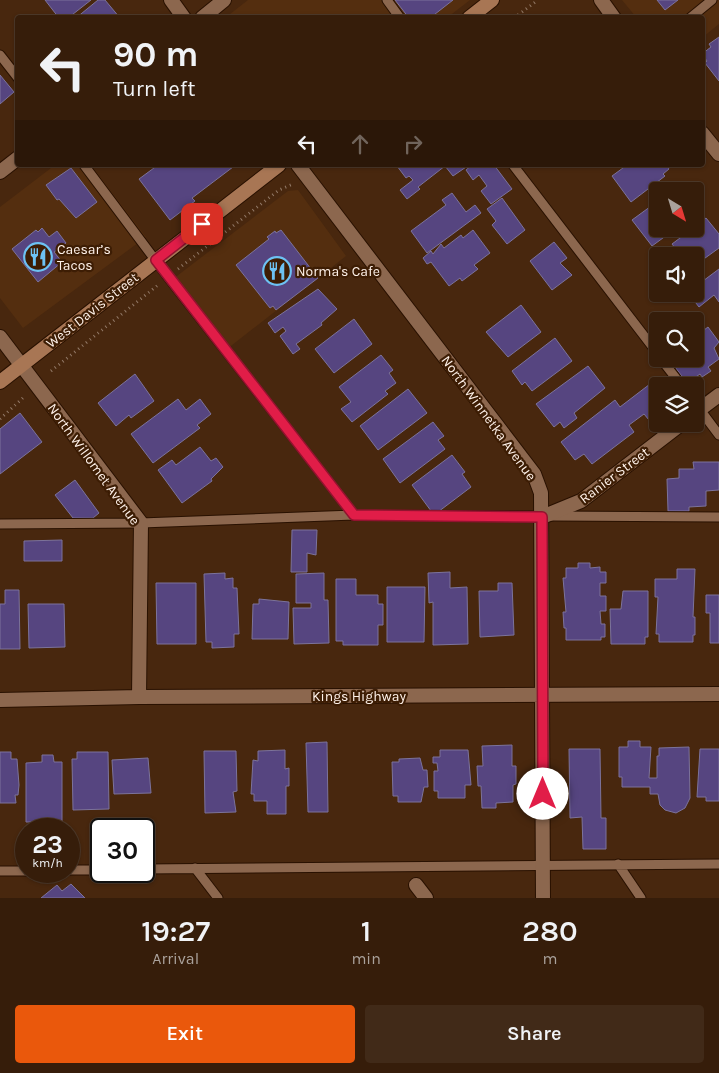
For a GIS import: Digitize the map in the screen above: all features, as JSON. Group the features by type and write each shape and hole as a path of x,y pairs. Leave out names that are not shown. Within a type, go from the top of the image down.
{"main road":[{"path":"474,15 492,0"},
{"name":"West Davis Street","path":"0,382 276,167"}],"street":[{"path":"171,0 182,15"},
{"path":"206,15 224,0"},
{"path":"601,0 612,15"},
{"path":"705,137 719,154"},
{"path":"0,172 15,160"},
{"name":"North Winnetka Avenue","path":"300,167 534,474 541,493 543,898"},
{"name":"North Willomet Avenue","path":"0,337 141,524 139,697"},
{"path":"704,404 719,395"},
{"name":"Ranier Street","path":"542,517 581,501 671,432"},
{"name":"Kings Highway","path":"0,700 139,697 719,694"},
{"path":"416,885 426,898"}],"lane":[{"path":"387,0 398,15"},
{"path":"694,15 712,0"},
{"path":"0,55 15,74"},
{"path":"86,167 354,515"},
{"path":"515,167 649,342"},
{"path":"667,367 675,377"},
{"path":"704,417 719,435"},
{"path":"0,524 141,524 354,515 719,517"},
{"path":"618,864 641,898"},
{"path":"155,869 543,867 618,864 719,864"},
{"path":"195,868 218,898"},
{"path":"0,871 15,871"}],"path":[{"path":"518,15 538,0"},
{"path":"0,419 26,396"}],"shaded area":[{"path":"248,0 470,0 451,15 229,15"},
{"path":"622,0 719,0 719,24 705,35 705,15 634,15"},
{"path":"52,167 93,167 146,237 23,328 0,298 0,207"},
{"path":"298,190 346,256 227,349 173,279 288,191"}],"building":[{"path":"45,0 91,0 72,15 57,15"},
{"path":"98,0 105,0 118,15 80,15"},
{"path":"395,0 453,0 434,15 407,15"},
{"path":"657,0 678,0 665,10"},
{"path":"719,37 719,81 705,63 707,61 705,52 711,47 709,44"},
{"path":"0,75 14,92 0,104"},
{"path":"155,167 233,167 192,198 195,201 170,220 139,179"},
{"path":"398,167 444,167 418,187 420,189 407,199 400,190 413,180 409,176 406,178"},
{"path":"446,167 466,167 453,176"},
{"path":"470,167 496,167 512,189 491,204 481,191 487,186 479,175 473,180 466,170"},
{"path":"624,167 668,167 669,169 663,174 665,176 657,182 649,182 649,188 631,202 612,176"},
{"path":"71,168 97,202 76,218 59,199 57,200 46,185"},
{"path":"452,193 466,212 475,205 481,213 427,253 411,231 446,205 442,200"},
{"path":"502,198 525,230 507,244 492,225 496,221 487,209"},
{"path":"649,208 649,238 663,238 652,246 632,220"},
{"path":"706,218 719,234 719,248 704,259 704,247 674,247 672,244 680,238 704,238 704,219"},
{"name":"Caesar’s Tacos","path":"42,228 49,237 57,231 66,243 54,252 62,262 38,282 12,249 36,230 38,232"},
{"name":"Norma's Cafe","path":"281,230 318,278 276,310 273,306 270,308 236,265 269,239 267,237 275,231 276,233"},
{"path":"473,230 490,253 474,265 478,269 462,281 460,278 449,286 431,262 427,264 423,258 431,251 433,254 441,244 444,248 461,235 463,238"},
{"path":"554,242 567,258 560,263 572,275 552,290 530,261"},
{"path":"719,269 719,302 714,295 699,307 695,302 704,302 704,280"},
{"path":"318,289 337,309 321,323 322,325 296,344 300,349 293,354 280,336 286,331 283,327 275,333 268,323"},
{"path":"521,305 541,332 508,357 486,332"},
{"path":"354,319 372,344 334,373 315,349"},
{"path":"708,327 719,342 714,348 719,359 708,367 711,371 702,377 700,374 696,377 682,377 675,367 704,367 704,330"},
{"path":"555,338 572,361 532,391 525,382 522,385 512,371"},
{"path":"381,355 393,370 389,373 396,383 385,391 388,394 352,422 341,409 351,402 339,387"},
{"path":"588,366 605,388 574,413 577,418 564,428 560,422 554,427 536,404"},
{"path":"135,374 154,401 131,418 129,415 116,426 98,403"},
{"path":"649,385 649,420 644,414 629,425 634,432 592,464 584,454 575,460 561,442 615,400 620,407"},
{"path":"408,389 427,413 378,450 360,426"},
{"path":"178,399 186,410 200,399 211,414 197,425 200,428 153,463 131,434"},
{"path":"20,413 42,442 0,474 0,429"},
{"path":"433,422 444,436 438,440 445,449 400,483 383,459"},
{"path":"200,447 211,461 216,458 223,467 211,479 212,481 182,503 158,470 172,460 176,465"},
{"path":"452,455 465,472 462,474 471,487 434,515 412,485"},
{"path":"693,462 719,462 719,490 706,491 706,506 689,507 689,511 668,511 667,479 679,478 679,469 694,469"},
{"path":"75,480 99,513 93,518 73,518 55,495"},
{"path":"292,530 317,530 316,555 307,553 307,572 291,572"},
{"path":"62,540 62,561 24,561 24,541"},
{"path":"578,563 590,563 590,568 600,567 600,572 606,572 606,583 600,583 600,596 606,596 606,611 600,611 601,624 605,624 605,637 601,637 601,640 566,640 563,612 566,612 563,578 566,578 566,568 578,568"},
{"path":"677,569 695,569 693,617 695,617 695,635 693,635 693,642 659,642 659,634 656,634 658,597 655,597 655,579 677,579"},
{"path":"450,572 450,588 467,587 468,644 433,645 433,602 429,603 428,573"},
{"path":"225,573 225,579 233,578 233,588 237,588 239,634 234,634 234,647 212,648 212,642 206,642 204,574"},
{"path":"324,573 324,600 328,600 329,643 294,644 293,608 311,608 311,603 296,603 296,574"},
{"path":"336,579 356,579 356,595 378,595 378,604 383,604 383,625 378,625 378,645 343,645 343,641 336,641"},
{"path":"156,583 196,583 196,644 157,644"},
{"path":"498,583 512,583 514,635 480,637 479,591 498,591"},
{"path":"387,587 425,587 424,642 387,642"},
{"path":"5,590 19,590 20,649 0,649 0,604 5,604"},
{"path":"623,591 648,591 648,637 645,637 645,644 611,644 610,609 621,609"},
{"path":"706,595 719,595 719,643 710,643 710,613 706,613"},
{"path":"259,599 289,602 288,639 252,639 253,604 259,604"},
{"path":"28,604 64,604 65,647 29,648"},
{"path":"628,741 640,741 640,747 651,747 649,778 657,778 659,748 689,747 690,798 685,808 676,813 665,810 660,805 658,794 650,794 650,787 622,787 622,777 619,777 619,747 628,747"},
{"path":"327,742 328,812 308,812 306,743"},
{"path":"512,745 512,766 516,766 513,802 496,803 496,808 482,808 481,786 478,786 477,766 483,766 482,746"},
{"path":"569,749 600,749 601,818 606,818 606,849 583,849 582,817 570,818"},
{"path":"700,749 719,749 719,801 706,801 706,797 697,797"},
{"path":"285,750 285,769 289,768 289,786 286,786 286,814 267,814 267,801 254,801 254,794 251,794 253,760 258,761 258,751"},
{"path":"440,750 468,750 471,785 465,785 465,798 438,798 438,791 434,791 434,771 438,771 437,763 433,763 433,757 440,757"},
{"path":"204,751 236,751 237,791 233,792 236,812 205,813"},
{"path":"0,752 11,752 11,759 17,759 19,785 18,795 15,795 16,803 0,803"},
{"path":"77,752 108,752 109,809 73,810 72,759 77,759"},
{"path":"42,755 53,755 54,762 62,762 62,818 26,818 26,763 42,762"},
{"path":"148,758 151,793 114,794 112,760"},
{"path":"420,758 423,770 427,770 428,787 424,787 421,802 398,802 398,796 393,796 392,762 399,762 399,759"},
{"path":"71,884 85,898 41,898 57,885 62,891"}],"place":[{"name":"Caesar’s Tacos","path":"38,257"},
{"name":"Norma's Cafe","path":"277,271"}],"route":[{"path":"202,224 156,260 354,515 542,517 541,669 543,794"}]}
